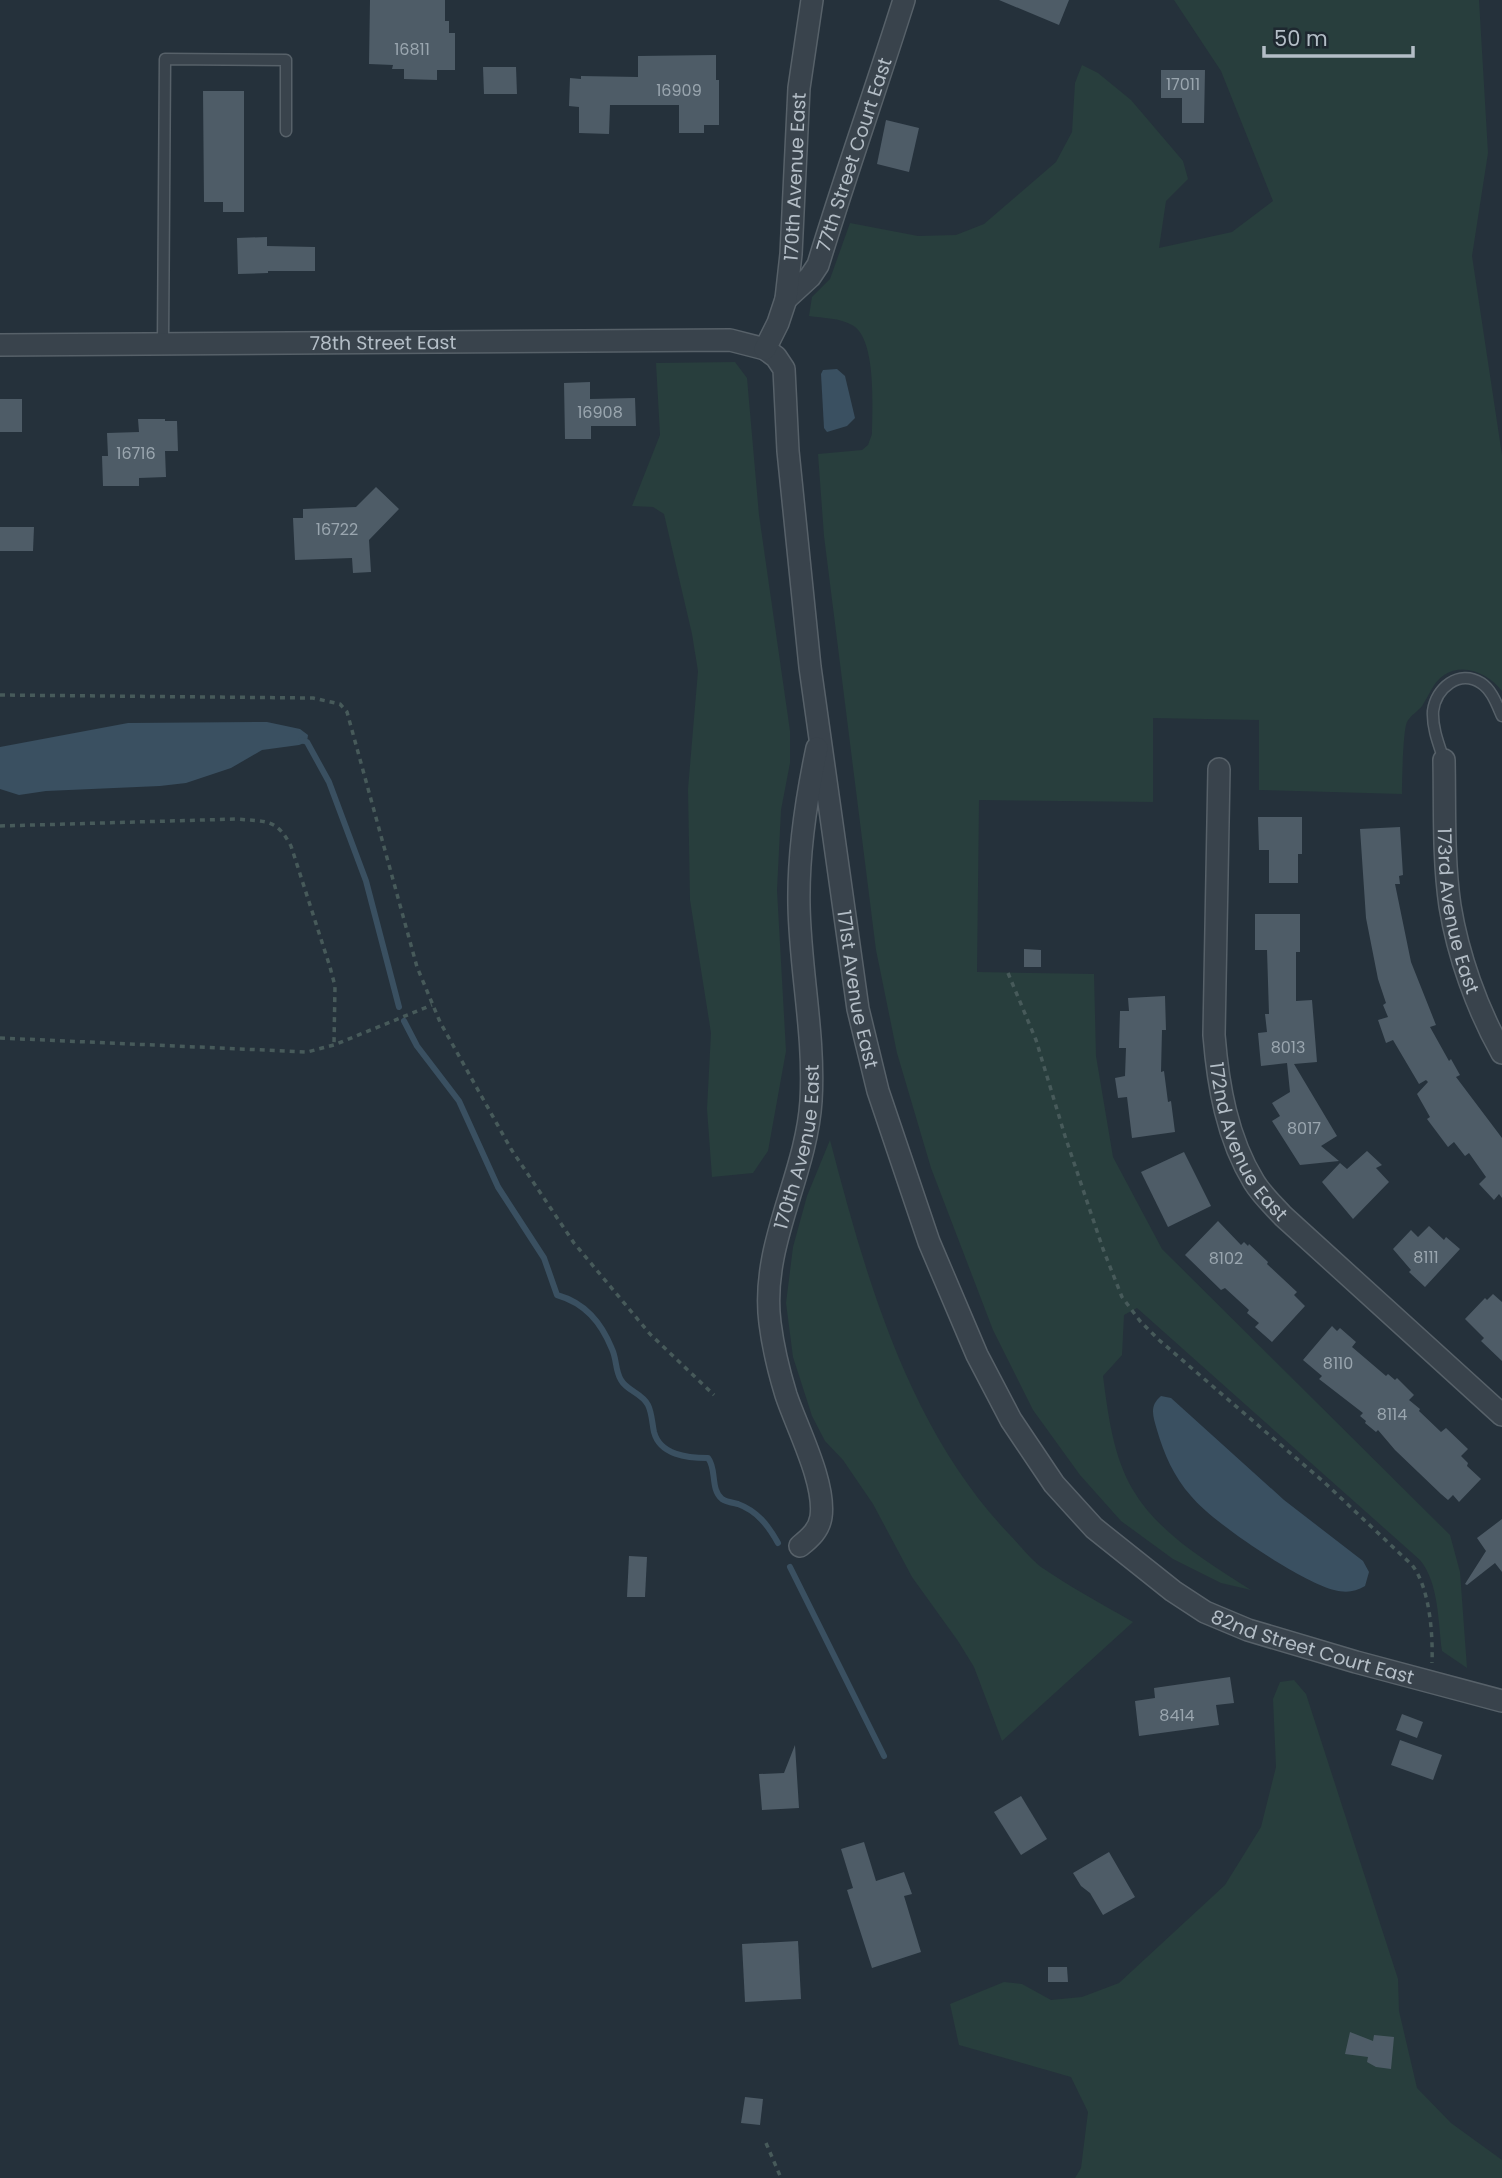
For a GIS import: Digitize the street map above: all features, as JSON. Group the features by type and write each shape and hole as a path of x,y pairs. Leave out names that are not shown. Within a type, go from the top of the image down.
{"street":[{"name":"170th Avenue East","path":"765,349 786,299 791,254 799,88 812,0"},
{"name":"77th Street Court East","path":"786,299 810,277 818,265 904,0"},
{"name":"78th Street East","path":"0,345 730,340 765,349"},
{"name":"171st Avenue East","path":"765,349 776,357 784,369 788,451 810,667 859,1009 878,1091 929,1242 977,1355 1011,1420 1054,1483 1094,1528 1137,1564"},
{"name":"170th Avenue East","path":"800,1546 817,1528 822,1504 819,1487 786,1395 776,1357 769,1322 769,1289 772,1258 804,1150 811,1102 811,1058 799,906 800,847 820,732"},
{"name":"173rd Avenue East","path":"1444,761 1450,905 1462,957 1502,1052"},
{"name":"172nd Avenue East","path":"1219,769 1214,1035 1217,1073 1236,1148 1255,1184 1283,1216 1502,1415"},
{"name":"82nd Street Court East","path":"1137,1564 1205,1612 1226,1621 1356,1662 1502,1701"}],"lane":[{"path":"163,343 165,59 286,60 286,131"},
{"path":"1444,761 1435,731 1433,712 1444,687 1452,681 1467,678 1481,683 1493,696 1502,716"}],"path":[{"path":"0,695 313,698 340,704 347,712 417,967 432,1005 511,1149 574,1244 650,1334 714,1395"},
{"path":"0,826 237,819 273,824 283,831 291,846 330,967 335,986 334,1045"},
{"path":"1008,973 1036,1040 1069,1149 1122,1297 1140,1321 1160,1340 1325,1483 1412,1566 1422,1581 1425,1592 1433,1649 1431,1682"},
{"path":"0,1038 307,1052 334,1045 432,1005"},
{"path":"766,2143 781,2178"}],"green space":[{"path":"1174,0 1479,0 1488,153 1472,256 1502,455 1502,691 1483,675 1468,670 1452,671 1440,678 1422,706 1407,722 1402,794 1259,790 1259,720 1153,718 1153,802 979,800 977,972 1094,974 1096,1056 1113,1157 1162,1249 1450,1535 1460,1572 1467,1668 1442,1651 1434,1591 1420,1560 1137,1308 1124,1315 1122,1355 1103,1376 1112,1434 1126,1477 1144,1506 1171,1534 1251,1590 1221,1583 1173,1559 1121,1521 1080,1475 1033,1410 993,1330 931,1168 897,1053 876,950 824,536 818,454 862,450 868,445 872,434 871,375 866,344 860,332 842,321 809,316 812,297 830,279 850,223 918,236 956,235 984,224 1056,162 1072,132 1075,83 1082,65 1098,73 1131,100 1183,161 1188,179 1166,201 1159,248 1232,232 1273,201 1221,71"},
{"path":"735,362 747,378 759,515 790,731 790,763 781,810 777,890 786,1051 768,1151 753,1173 712,1177 707,1109 711,1033 690,900 688,789 698,671 664,514 653,507 632,506 660,435 656,363"},
{"path":"830,1140 859,1245 895,1349 943,1446 973,1491 1037,1563 1063,1582 1133,1622 1002,1741 974,1667 912,1577 873,1504 843,1460 825,1441 812,1416 793,1357 786,1303 793,1247 807,1196"},
{"path":"1294,1680 1306,1694 1398,1979 1399,2011 1417,2088 1451,2123 1502,2160 1502,2178 1075,2178 1081,2168 1088,2112 1071,2077 959,2045 950,2004 1004,1982 1022,1984 1051,2000 1082,1997 1119,1983 1225,1885 1261,1827 1276,1767 1273,1699 1280,1682"}],"water":[{"path":"837,369 845,376 855,418 847,426 827,432 824,428 821,374 823,370"},
{"path":"267,722 300,729 308,735 307,742 262,750 231,768 186,783 19,795 0,789 0,747 128,723"},
{"path":"1161,1396 1171,1398 1284,1500 1363,1561 1369,1572 1365,1586 1354,1591 1334,1590 1300,1575 1258,1550 1202,1507 1180,1481 1163,1448 1153,1412"}],"building":[{"path":"370,0 445,0 445,21 449,21 449,33 455,33 455,70 437,70 437,80 404,79 404,69 392,69 393,65 369,64"},
{"path":"999,0 1069,0 1059,25"},
{"path":"716,55 719,125 704,125 704,133 679,133 679,105 610,105 609,134 579,133 579,107 569,106 570,78 638,77 638,56"},
{"path":"483,67 516,67 517,94 484,94"},
{"path":"1161,70 1205,70 1204,123 1182,123 1182,98 1161,98"},
{"path":"203,91 244,91 244,212 223,212 223,202 204,202"},
{"path":"886,120 919,128 909,172 877,164"},
{"path":"267,237 267,246 315,247 315,271 238,274 237,238"},
{"path":"590,382 590,399 635,398 636,426 591,426 591,439 565,439 564,383"},
{"path":"0,399 22,399 22,432 0,432"},
{"path":"138,419 177,421 178,451 165,451 166,477 139,478 139,486 103,486 102,456 108,456 107,433 139,432"},
{"path":"376,487 399,509 369,540 371,572 353,573 352,558 295,560 293,518 303,518 303,509 356,507"},
{"path":"0,527 34,527 33,551 0,551"},
{"path":"1258,817 1302,817 1302,854 1298,854 1298,883 1269,883 1269,850 1259,850"},
{"path":"1400,827 1403,875 1399,876 1400,884 1395,884 1411,962 1436,1025 1430,1027 1460,1075 1456,1077 1502,1138 1502,1198 1499,1194 1494,1200 1479,1184 1486,1177 1469,1153 1465,1156 1454,1142 1448,1147 1427,1119 1430,1117 1417,1094 1428,1082 1426,1080 1419,1084 1393,1040 1386,1043 1378,1020 1388,1017 1383,1005 1386,1003 1378,979 1366,918 1360,829"},
{"path":"1255,914 1300,914 1300,952 1296,952 1296,1001 1312,1000 1317,1062 1294,1064 1337,1136 1321,1146 1339,1161 1300,1165 1272,1121 1280,1116 1272,1103 1290,1092 1287,1063 1261,1066 1258,1033 1267,1032 1265,1014 1269,1014 1267,950 1255,950"},
{"path":"1024,949 1041,950 1041,967 1024,967"},
{"path":"1165,996 1166,1030 1162,1030 1161,1072 1164,1071 1175,1132 1132,1138 1127,1097 1118,1098 1115,1078 1125,1076 1126,1048 1119,1048 1120,1011 1129,1011 1128,998"},
{"path":"1367,1151 1382,1165 1376,1168 1389,1182 1353,1219 1322,1182 1340,1163 1347,1169"},
{"path":"1184,1152 1211,1206 1168,1227 1141,1172"},
{"path":"1218,1221 1241,1245 1244,1242 1248,1246 1249,1244 1268,1262 1267,1264 1297,1292 1294,1295 1305,1306 1272,1342 1255,1327 1259,1323 1247,1313 1249,1310 1225,1288 1221,1290 1185,1255"},
{"path":"1429,1226 1444,1240 1446,1237 1460,1249 1425,1287 1409,1272 1411,1270 1393,1249 1411,1230 1418,1237"},
{"path":"1493,1294 1502,1302 1502,1361 1481,1341 1484,1338 1465,1319 1485,1298 1487,1300"},
{"path":"1332,1326 1337,1331 1340,1328 1356,1342 1352,1347 1386,1376 1388,1374 1395,1380 1397,1378 1414,1395 1409,1400 1441,1432 1446,1428 1468,1449 1461,1456 1481,1479 1459,1502 1453,1495 1448,1500 1441,1494 1378,1430 1376,1432 1365,1423 1360,1416 1363,1413 1319,1379 1322,1376 1303,1360"},
{"path":"1502,1519 1502,1572 1495,1563 1465,1584 1486,1551 1477,1538"},
{"path":"629,1556 647,1557 645,1597 627,1597"},
{"path":"1230,1677 1234,1703 1216,1705 1219,1725 1139,1736 1135,1701 1155,1698 1154,1688"},
{"path":"1402,1714 1423,1722 1417,1738 1396,1730"},
{"path":"1400,1740 1442,1755 1433,1780 1391,1765"},
{"path":"795,1745 799,1808 762,1810 759,1774 784,1773"},
{"path":"1021,1796 1047,1839 1021,1855 994,1812"},
{"path":"864,1842 876,1881 904,1872 912,1894 904,1896 921,1952 872,1968 847,1890 853,1888 841,1849"},
{"path":"1109,1852 1135,1897 1103,1915 1090,1893 1081,1886 1073,1873"},
{"path":"798,1941 801,1999 745,2002 742,1944"},
{"path":"1048,1967 1067,1967 1068,1982 1048,1982"},
{"path":"1350,2032 1373,2041 1374,2035 1394,2037 1391,2069 1376,2067 1367,2062 1368,2057 1345,2054"},
{"path":"745,2097 763,2099 760,2125 741,2123"}],"waterway":[{"path":"301,740 307,742 329,782 366,881 399,1007"},
{"path":"404,1021 417,1046 459,1101 498,1187 544,1258 557,1295 584,1308 603,1330 615,1357 621,1380 648,1405 657,1440 675,1454 708,1458 718,1495 756,1515 778,1543"},
{"path":"790,1567 884,1756"}]}
